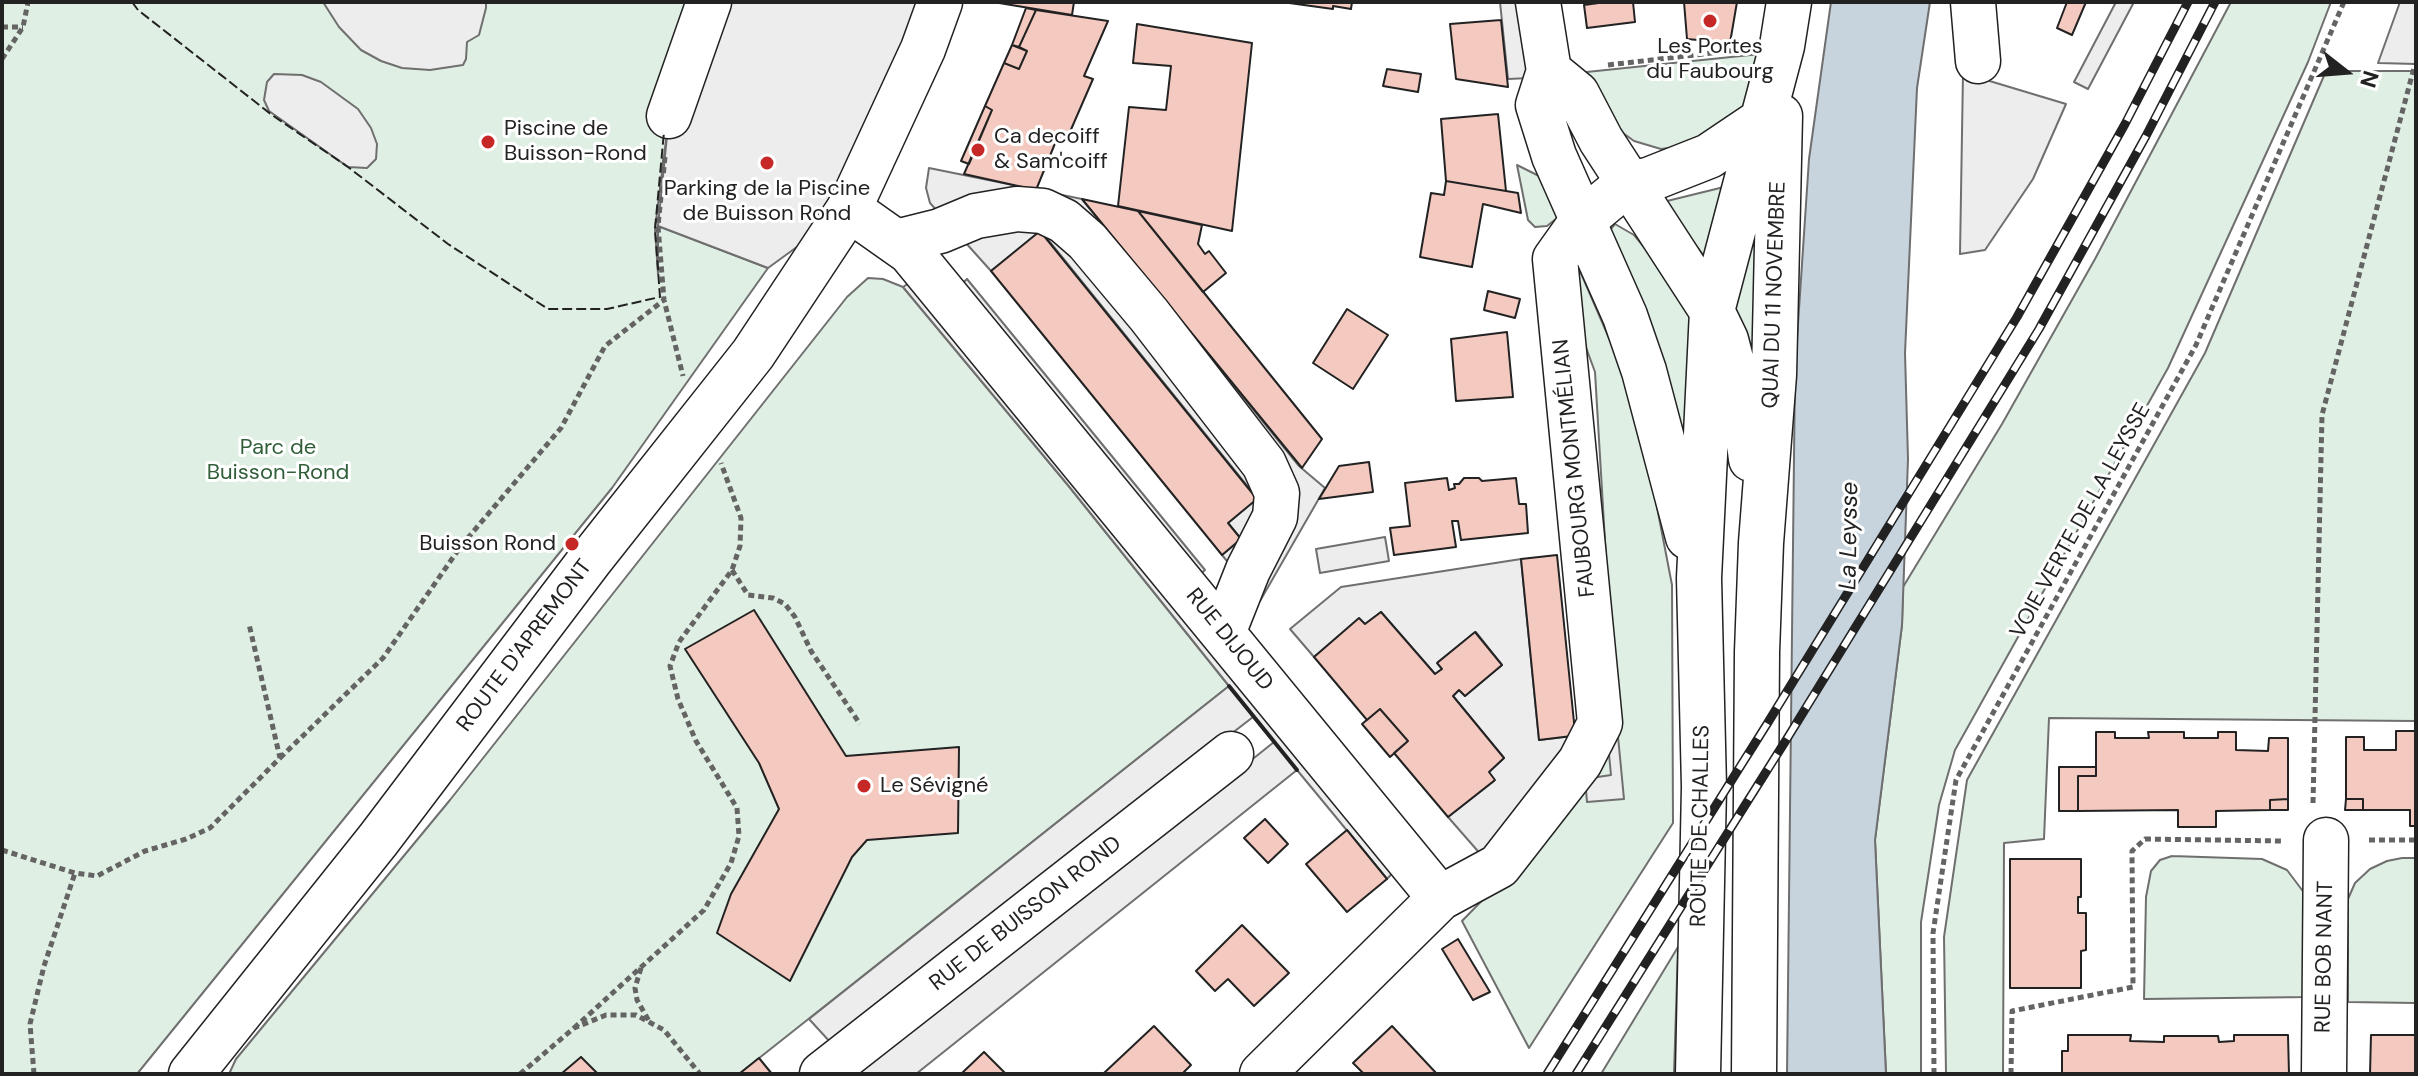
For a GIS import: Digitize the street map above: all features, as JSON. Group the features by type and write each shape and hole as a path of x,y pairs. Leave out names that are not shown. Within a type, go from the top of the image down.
{"main road":[{"path":"669,116 709,2"},
{"name":"ROUTE D'APREMONT","path":"191,1074 378,840 590,560 753,354 849,209 923,49 940,2"},
{"path":"1538,2 1549,71 1538,105 1554,156 1625,316 1644,371 1699,578"},
{"name":"QUAI DU 11 NOVEMBRE","path":"1699,578 1712,311 1782,46 1789,2"},
{"path":"1973,2 1978,61"},
{"name":"QUAI DU 11 NOVEMBRE","path":"1754,1074 1757,652 1761,543 1774,375 1782,46"},
{"path":"1549,71 1577,94 1628,183 1712,311"},
{"name":"FAUBOURG MONTMÉLIAN","path":"1440,898 1499,866 1580,762 1600,723 1555,259 1582,221 1628,183 1648,180 1709,156 1761,121"},
{"name":"RUE DIJOUD","path":"849,209 910,252 1440,898"},
{"path":"896,242 940,231 976,216 1017,209 1043,211 1064,221 1096,252 1149,315 1264,464 1277,493 1275,517 1248,570 1223,633"},
{"name":"QUAI DU 11 NOVEMBRE","path":"1712,311 1726,340 1745,412 1761,543"},
{"name":"ROUTE DE CHALLES","path":"1698,1074 1704,787 1699,578"},
{"name":"RUE DE BUISSON ROND","path":"822,1074 1231,754"},
{"name":"RUE BOB NANT","path":"2324,1074 2332,840"},
{"path":"1262,1074 1440,898"}],"path":[{"path":"2,59 23,27 28,2"},
{"name":"VOIE VERTE DE LA LEYSSE","path":"1934,1074 1933,933 1956,780 2196,345 2344,2"},
{"path":"2,27 23,27"},
{"path":"1549,71 1782,46"},
{"path":"2332,840 2313,805 2322,415 2415,64"},
{"path":"669,116 658,226 664,300 687,395 707,413"},
{"path":"2,850 75,873 97,876 145,851 210,828 383,658 461,546 561,428 605,346 664,300"},
{"path":"520,1074 704,910 731,863 739,836 737,808 696,741 678,699 670,666 679,642 732,570 740,546 741,518 721,462"},
{"path":"732,570 748,595 773,598 785,604 795,617 811,651 860,724"},
{"path":"249,624 280,758"},
{"path":"2011,1074 2012,1011 2133,987 2132,851 2145,839 2416,840"},
{"path":"34,1074 30,1024 44,966 75,873"},
{"path":"642,965 635,988 637,1000 650,1022"},
{"path":"574,1028 606,1015 636,1015 664,1030 700,1074"}],"green space":[{"name":"Parc de Buisson-Rond","path":"2,2 709,2 669,116 655,229 658,274 658,226 768,268 612,488 137,1074 2,1074"},
{"path":"2231,2 2331,2 2308,62 2168,368 1955,750 1939,805 1921,922 1921,1074 1886,1074 1875,840 1902,625 1903,587 2002,424 2095,259"},
{"path":"1760,54 1748,108 1691,145 1661,149 1634,141 1605,120 1577,73"},
{"path":"2326,71 2416,71 2416,721 2049,718 2044,839 2004,843 2003,1074 1946,1074 1944,937 1967,780 2205,353"},
{"path":"1517,165 1539,176 1561,215 1547,226 1535,227 1528,220"},
{"path":"1724,187 1704,256 1663,202"},
{"path":"1760,196 1755,353 1752,353 1727,303"},
{"path":"1615,224 1634,235 1695,308 1690,468 1610,230"},
{"path":"1580,271 1618,359 1651,476 1672,585 1673,823 1529,1048 1462,921 1540,841 1590,779 1609,609 1595,372 1577,323 1574,277"},
{"path":"868,278 883,279 903,287 1229,686 739,1074 229,1074 236,1059 450,800 847,297"},
{"path":"2172,856 2262,859 2287,870 2305,894 2309,997 2144,999 2146,897 2151,871 2160,860"},
{"path":"2402,858 2416,858 2416,1003 2348,1002 2348,899 2355,883 2370,869"},
{"path":"1678,947 1674,1074 1601,1074"}],"shaded area":[{"path":"323,2 486,2 486,8 479,35 467,42 463,65 430,70 402,68 361,50 339,27"},
{"name":"Parking de la Piscine de Buisson Rond","path":"709,2 940,2 849,209 768,268 658,226 669,116"},
{"path":"1500,2 1522,2 1530,78 1508,79"},
{"path":"2116,2 2134,2 2088,89 2074,82"},
{"path":"2400,2 2416,2 2416,64 2378,63"},
{"path":"1963,73 2066,104 2033,179 1985,250 1960,254"},
{"path":"274,74 302,75 321,82 358,109 377,144 376,159 367,168 348,167 269,111 264,100 267,82"},
{"path":"929,168 1082,199 1299,466 1325,488 1260,601 1222,555 1241,539 1228,523 1257,498 1041,231 991,271 930,203 926,188"},
{"path":"918,277 1398,867 1387,879 1297,770 916,1074 858,1074 1274,742 1253,717 831,1043 809,1019 1229,686 903,287"},
{"path":"967,279 1205,570 1193,581 954,291"},
{"path":"1582,360 1624,799 1587,802 1585,779 1611,775 1571,361"},
{"path":"1385,537 1389,561 1320,573 1316,549"},
{"path":"1521,559 1539,740 1572,736 1483,857 1448,817 1494,781 1489,772 1504,758 1453,696 1459,690 1465,696 1502,665 1476,632 1438,662 1442,669 1435,674 1381,612 1365,624 1359,619 1314,657 1290,629 1341,587"}],"water":[{"name":"La Leysse","path":"1831,2 1930,2 1917,88 1905,353 1908,459 1902,625 1875,840 1886,1074 1787,1074 1795,369 1809,159"}],"building":[{"path":"993,2 1074,2 1072,15"},
{"path":"1282,2 1352,2 1351,9 1333,6 1333,9"},
{"path":"1633,2 1635,22 1587,28 1584,5"},
{"name":"Les Portes du Faubourg","path":"1684,2 1737,2 1730,43 1687,39"},
{"path":"2067,2 2086,2 2072,35 2057,28"},
{"path":"1026,8 1036,10 1019,47 1012,45"},
{"path":"1036,10 1108,21 1084,76 1093,79 1066,141 1063,140 1062,144 1056,141 1036,190 964,174 992,110 985,106 1004,63 1019,69 1027,51 1019,47"},
{"path":"1501,20 1508,87 1456,79 1450,24"},
{"path":"1137,24 1252,43 1232,231 1118,206 1129,107 1166,110 1171,66 1133,63"},
{"path":"1012,45 1027,51 1019,69 1004,63"},
{"path":"1387,69 1421,74 1418,92 1383,86"},
{"path":"985,106 992,110 969,164 961,161"},
{"path":"1498,114 1506,191 1446,181 1441,119"},
{"path":"1446,181 1518,193 1521,213 1483,204 1472,267 1420,257 1431,193 1444,195"},
{"path":"1082,199 1138,211 1322,439 1302,468"},
{"path":"1138,211 1202,225 1198,244 1205,254 1209,251 1226,273 1203,292"},
{"path":"1040,231 1257,499 1228,523 1241,539 1222,555 991,271"},
{"path":"1488,291 1520,299 1515,318 1484,310"},
{"path":"1347,309 1388,335 1353,389 1313,363"},
{"path":"1507,332 1513,397 1456,401 1451,339"},
{"path":"1369,462 1373,492 1319,499 1339,466"},
{"path":"1447,478 1449,490 1464,478 1479,478 1482,481 1516,478 1519,504 1526,504 1528,533 1461,540 1458,521 1452,521 1456,547 1394,555 1390,528 1410,526 1405,483"},
{"path":"1557,555 1575,732 1572,736 1539,740 1521,559"},
{"name":"Le Sévigné","path":"754,610 846,756 959,747 958,833 867,840 852,857 790,981 717,933 731,894 779,809 759,763 685,649"},
{"path":"1381,612 1435,674 1442,669 1437,663 1475,632 1502,665 1465,696 1459,690 1453,696 1504,758 1489,772 1495,780 1448,817 1394,753 1408,741 1380,709 1367,720 1314,657 1359,618 1365,624"},
{"path":"1380,709 1408,741 1390,757 1362,724"},
{"path":"2396,731 2415,731 2416,826 2410,826 2410,810 2363,810 2363,799 2346,799 2346,737 2364,737 2364,750 2396,750"},
{"path":"2096,732 2115,732 2115,738 2149,738 2148,732 2184,732 2184,738 2218,738 2218,732 2236,732 2236,750 2268,751 2269,738 2288,738 2288,799 2270,800 2270,810 2216,811 2216,827 2178,827 2178,810 2078,811 2078,776 2096,776"},
{"path":"2059,767 2096,767 2096,776 2078,776 2078,811 2059,811"},
{"path":"2288,799 2288,810 2270,810 2270,800"},
{"path":"2346,799 2363,799 2363,810 2345,810"},
{"path":"1265,819 1288,844 1268,863 1244,838"},
{"path":"1347,830 1387,879 1347,912 1306,864"},
{"path":"2010,859 2081,859 2078,913 2086,913 2086,950 2081,951 2081,988 2010,988"},
{"path":"1242,925 1289,973 1254,1006 1228,979 1215,991 1196,971"},
{"path":"1458,939 1490,992 1473,1000 1442,949"},
{"path":"1154,1026 1191,1065 1182,1074 1104,1073"},
{"path":"1392,1026 1437,1074 1364,1074 1353,1063"},
{"path":"2068,1035 2131,1035 2130,1041 2164,1042 2164,1036 2218,1036 2219,1042 2234,1041 2234,1035 2288,1035 2289,1074 2062,1074 2062,1051 2068,1051"},
{"path":"2371,1035 2416,1035 2416,1074 2370,1074"},
{"path":"984,1052 1006,1074 961,1074"},
{"path":"581,1057 598,1074 561,1074"},
{"path":"759,1058 772,1074 739,1074"}],"railway":[{"path":"1547,1074 2017,317 2125,124 2188,2"},
{"path":"1576,1074 2039,329 2146,136 2215,2"}],"fence":[{"path":"132,2 138,10 272,115 348,167 448,244 548,309 607,309 660,297 655,229 664,132"}],"wall":[{"path":"1229,686 1297,770"}],"place":[{"name":"Les Portes du Faubourg","path":"1710,21"},
{"name":"Piscine de Buisson-Rond","path":"488,142"},
{"name":"Ca decoiff & Sam'coiff","path":"978,150"},
{"name":"Parking de la Piscine de Buisson Rond","path":"767,163"},
{"name":"Buisson Rond","path":"572,544"},
{"name":"Le Sévigné","path":"864,786"}]}
